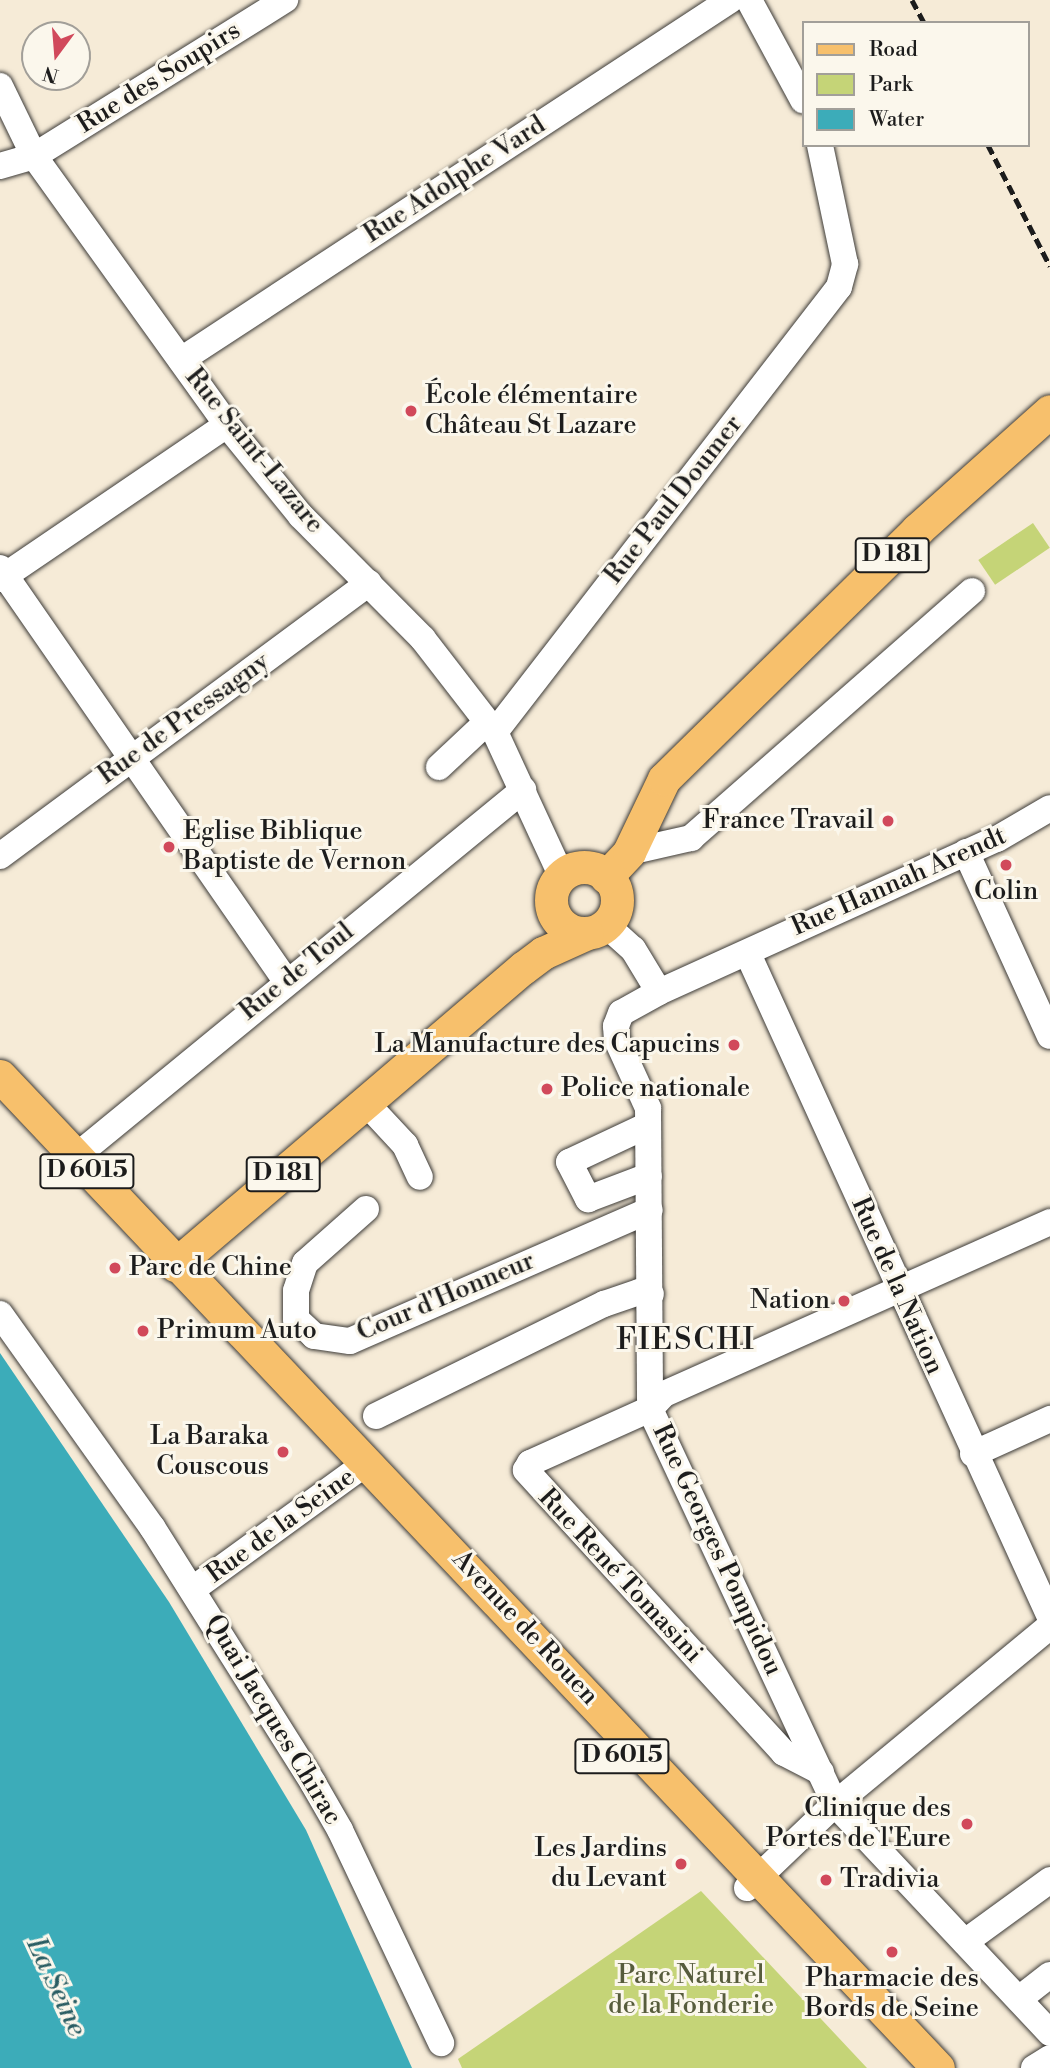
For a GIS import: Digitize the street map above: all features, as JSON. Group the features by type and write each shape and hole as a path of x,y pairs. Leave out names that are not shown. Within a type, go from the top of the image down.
{"main road":[{"name":"D 181","path":"606,877 629,852 664,779 917,530 1050,411"},
{"path":"543,953 555,914 552,893 562,877 587,868 606,877 617,897 613,917 596,929 567,928 555,914"},
{"name":"D 181","path":"175,1265 543,953 596,929"},
{"name":"Avenue de Rouen","path":"0,1076 175,1265 341,1434 365,1464 591,1710 753,1882 938,2068"},
{"name":"Avenue de Rouen","path":"753,1882 915,2068"}],"street":[{"name":"Rue des Soupirs","path":"0,166 34,156 285,0"},
{"name":"Rue Adolphe Vard","path":"181,360 730,0"},
{"path":"749,0 802,98"},
{"name":"Rue Saint-Lazare","path":"0,86 34,156 227,425 301,516 423,639 490,728 523,790 562,877"},
{"name":"Rue Paul Doumer","path":"439,766 490,728 839,287 845,264 820,147"},
{"path":"227,425 2,574 286,981"},
{"name":"Rue de Pressagny","path":"0,856 369,583"},
{"path":"629,852 691,838 972,591"},
{"name":"Rue de Toul","path":"74,1158 286,981 523,790"},
{"name":"Rue Hannah Arendt","path":"617,1040 621,1013 659,992 748,954 966,852 1050,808"},
{"path":"642,821 668,842"},
{"path":"966,852 1050,1036"},
{"path":"596,929 633,949 659,992"},
{"name":"Rue de la Nation","path":"748,954 973,1454 1050,1616"},
{"name":"Rue Georges Pompidou","path":"617,1040 648,1108 650,1409 835,1804 1050,2033"},
{"path":"365,1102 405,1145 420,1177"},
{"path":"648,1125 569,1162 588,1199 649,1176"},
{"name":"Cour d'Honneur","path":"366,1209 305,1263 296,1291 296,1319 314,1336 349,1340 650,1210"},
{"path":"650,1409 664,1394 1050,1222"},
{"path":"376,1416 604,1304 639,1292 651,1294"},
{"name":"Quai Jacques Chirac","path":"0,1314 193,1589 340,1830 441,2043"},
{"name":"Rue René Tomasini","path":"650,1409 530,1462 526,1470 538,1488 785,1753 821,1772"},
{"path":"973,1454 1050,1419"},
{"name":"Rue de la Seine","path":"193,1589 365,1464"},
{"path":"753,1882 835,1804 1050,1626"},
{"path":"965,1942 1050,1880"},
{"path":"1018,1999 1050,1975"},
{"path":"1034,2068 1050,2058"}],"green space":[{"path":"1033,523 1050,548 995,585 978,560"},
{"name":"Parc Naturel de la Fonderie","path":"701,1891 867,2068 462,2068 458,2059"}],"water":[{"name":"La Seine","path":"0,1353 169,1602 306,1830 412,2068 0,2068"}],"railway":[{"path":"912,0 923,21"},
{"path":"989,147 1050,266"}],"place":[{"name":"École élémentaire Château St Lazare","path":"411,411"},
{"name":"France Travail","path":"888,821"},
{"name":"Eglise Biblique Baptiste de Vernon","path":"169,847"},
{"name":"Colin","path":"1006,865"},
{"name":"La Manufacture des Capucins","path":"734,1045"},
{"name":"Police nationale","path":"547,1089"},
{"name":"Parc de Chine","path":"115,1268"},
{"name":"Nation","path":"844,1301"},
{"name":"Primum Auto","path":"143,1331"},
{"name":"La Baraka Couscous","path":"283,1452"},
{"name":"Clinique des Portes de l'Eure","path":"967,1824"},
{"name":"Les Jardins du Levant","path":"681,1864"},
{"name":"Tradivia","path":"826,1880"},
{"name":"Pharmacie des Bords de Seine","path":"892,1952"}],"district":[{"name":"FIESCHI","path":"686,1340"}]}
